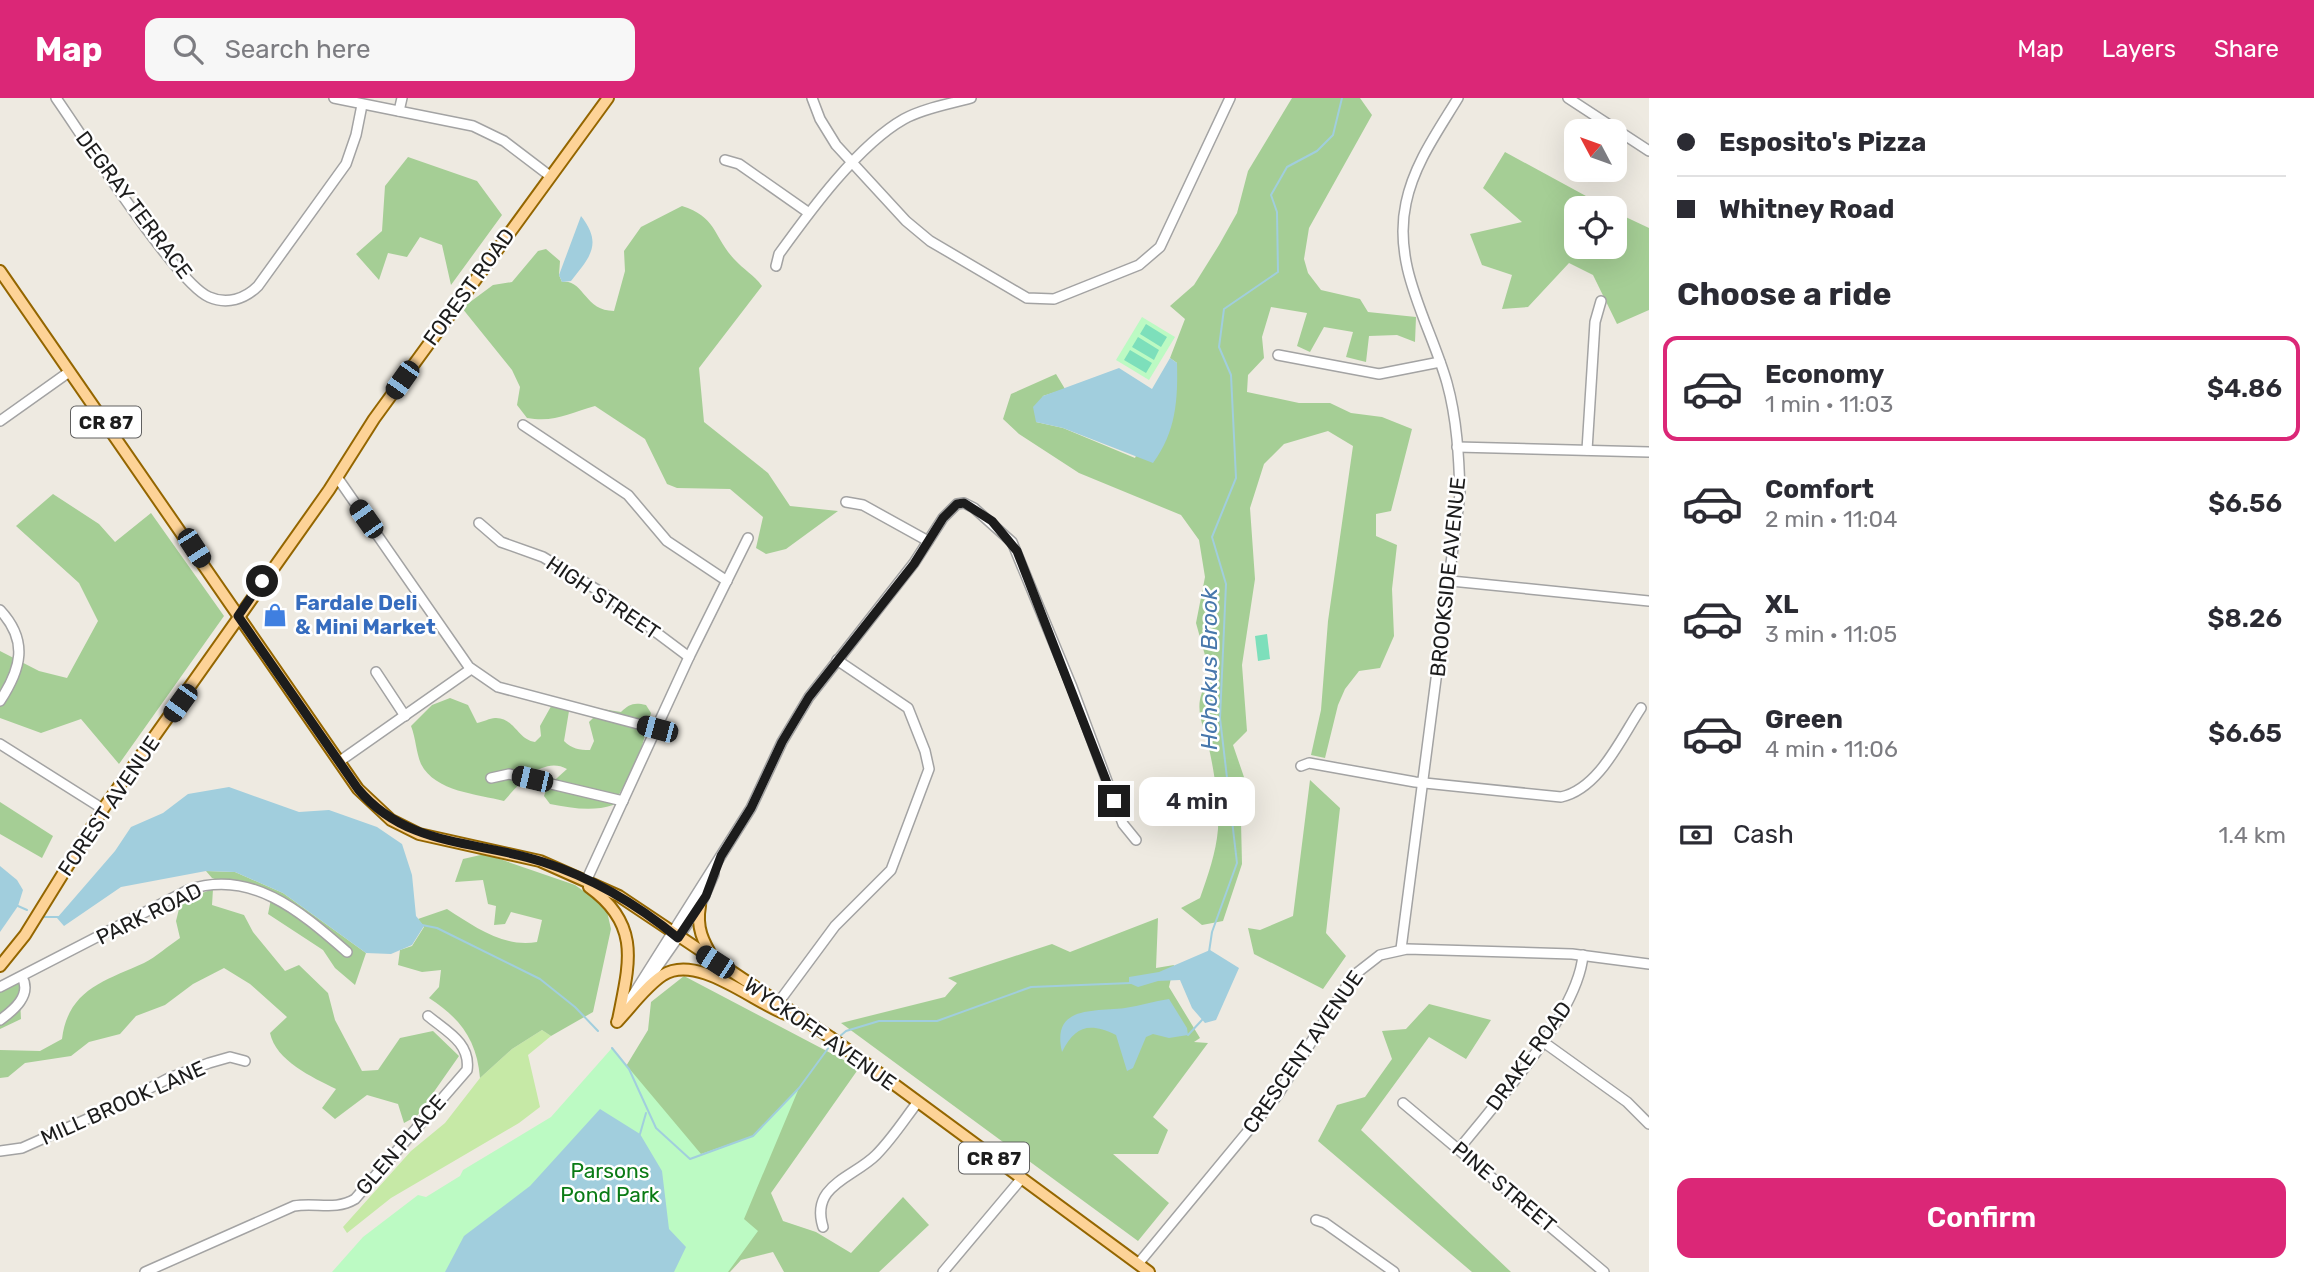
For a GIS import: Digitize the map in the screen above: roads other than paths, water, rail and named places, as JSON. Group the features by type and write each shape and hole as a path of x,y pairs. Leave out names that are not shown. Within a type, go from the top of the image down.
{"main road":[{"name":"FOREST ROAD","path":"238,616 337,477 374,419 608,98"},
{"name":"WYCKOFF AVENUE","path":"0,271 367,800 405,828 449,842 518,855 566,870 626,900 674,935 830,1037 1149,1272"},
{"name":"FOREST AVENUE","path":"0,966 25,935 103,809 238,616"},
{"path":"566,870 605,899 623,926 628,947 628,973 617,1022"},
{"path":"700,905 697,920 701,936 715,962"},
{"path":"617,1022 652,984 665,974 688,968 703,972 772,1009 805,1021"}],"street":[{"name":"DEGRAY TERRACE","path":"56,98 142,220 195,287 210,297 229,300 244,297 258,286 338,176 352,150 362,105"},
{"path":"334,98 456,121 488,133 550,176"},
{"path":"399,111 402,98"},
{"path":"812,98 826,131 906,221 930,241 1019,294 1045,301 1139,265 1160,247 1230,98"},
{"path":"776,265 779,254 809,213 887,131 906,118 971,98"},
{"name":"BROOKSIDE AVENUE","path":"1401,949 1451,581 1460,494 1457,447 1448,385 1409,278 1403,223 1416,170 1458,98"},
{"path":"1568,98 1649,151"},
{"path":"725,160 739,164 809,213"},
{"path":"1587,450 1595,322 1601,301"},
{"path":"1278,355 1379,374 1440,362"},
{"path":"0,421 69,372"},
{"path":"523,425 632,499 667,541 727,581"},
{"path":"1457,447 1649,452"},
{"path":"337,477 471,669 498,687 657,729"},
{"path":"846,502 863,505 928,541"},
{"path":"617,1022 674,935 751,808 791,726 837,660 951,509 964,503 992,521 1012,542 1123,824 1136,840"},
{"name":"HIGH STREET","path":"479,523 501,542 543,557 609,597 689,657"},
{"path":"587,879 689,657 748,538"},
{"path":"1451,581 1649,601"},
{"path":"0,610 16,632 20,652 18,671 0,701"},
{"path":"778,1003 835,926 891,870 929,769 908,708 837,660"},
{"path":"340,761 471,669"},
{"path":"376,672 405,716"},
{"path":"1301,766 1309,763 1552,797 1571,795 1591,781 1641,708"},
{"path":"0,744 103,809"},
{"path":"491,778 509,774 623,801"},
{"path":"674,935 700,905 721,856"},
{"name":"PARK ROAD","path":"0,987 188,891 213,884 239,884 265,892 322,929 347,952"},
{"name":"CRESCENT AVENUE","path":"1138,1264 1277,1096 1353,976 1369,961 1401,949 1583,955 1649,964"},
{"name":"DRAKE ROAD","path":"1460,1149 1542,1041 1576,989 1583,955"},
{"path":"0,1020 24,996 26,985 22,977"},
{"name":"GLEN PLACE","path":"145,1272 294,1206 311,1204 338,1207 355,1199 467,1070 468,1060 463,1045 428,1016"},
{"path":"1542,1041 1627,1102 1649,1124"},
{"name":"MILL BROOK LANE","path":"0,1151 22,1148 189,1070 230,1057 246,1061"},
{"path":"823,1227 820,1206 827,1191 870,1161 917,1102"},
{"name":"PINE STREET","path":"1403,1103 1605,1272"},
{"path":"943,1272 1022,1178"},
{"path":"1316,1220 1325,1223 1394,1272"}],"water":[{"path":"581,216 591,235 591,250 584,265 571,281 562,282 559,275"},
{"path":"1170,358 1177,363 1174,415 1167,440 1153,463 1063,428 1036,422 1033,407 1043,396 1119,368 1152,389"},
{"path":"229,787 299,812 329,810 377,827 402,844 412,875 416,916 424,926 412,945 391,954 366,953 283,893 235,872 206,871 121,887 64,926 57,918 115,851 131,827 163,813 188,794"},
{"path":"0,866 17,880 23,890 18,906 0,932"},
{"path":"1210,950 1239,968 1216,1020 1205,1023 1192,1008 1180,980 1158,981 1138,987 1129,983 1129,977 1159,972"},
{"path":"1169,999 1187,1028 1188,1035 1169,1038 1153,1034 1146,1037 1133,1068 1127,1071 1116,1035 1106,1031 1084,1029 1072,1037 1062,1052 1060,1037 1069,1018 1089,1011 1131,1007"},
{"path":"600,1109 640,1134 662,1171 669,1229 686,1247 674,1272 445,1272 464,1236 530,1186"}],"waterway":[{"name":"Hohokus Brook","path":"1209,952 1212,932 1237,863 1220,718 1226,584 1212,537 1236,478 1231,375 1219,347 1224,309 1278,272 1277,212 1271,195 1287,167 1317,151 1333,135 1342,98"},
{"path":"18,906 27,910"},
{"path":"43,917 59,917"},
{"name":"Hohokus Brook","path":"422,925 437,928 540,979 575,1007 598,1031"},
{"name":"Hohokus Brook","path":"839,1037 846,1031 879,1021 937,1021 1031,987 1131,983"},
{"path":"1188,1035 1202,1020"},
{"name":"Hohokus Brook","path":"612,1048 629,1069 656,1128 690,1159 753,1136 799,1088 832,1043"},
{"path":"640,1134 646,1113"}],"place":[{"name":"Fardale Deli & Mini Market","path":"275,615"}],"park label":[{"name":"Parsons Pond Park","path":"610,1183"}]}
